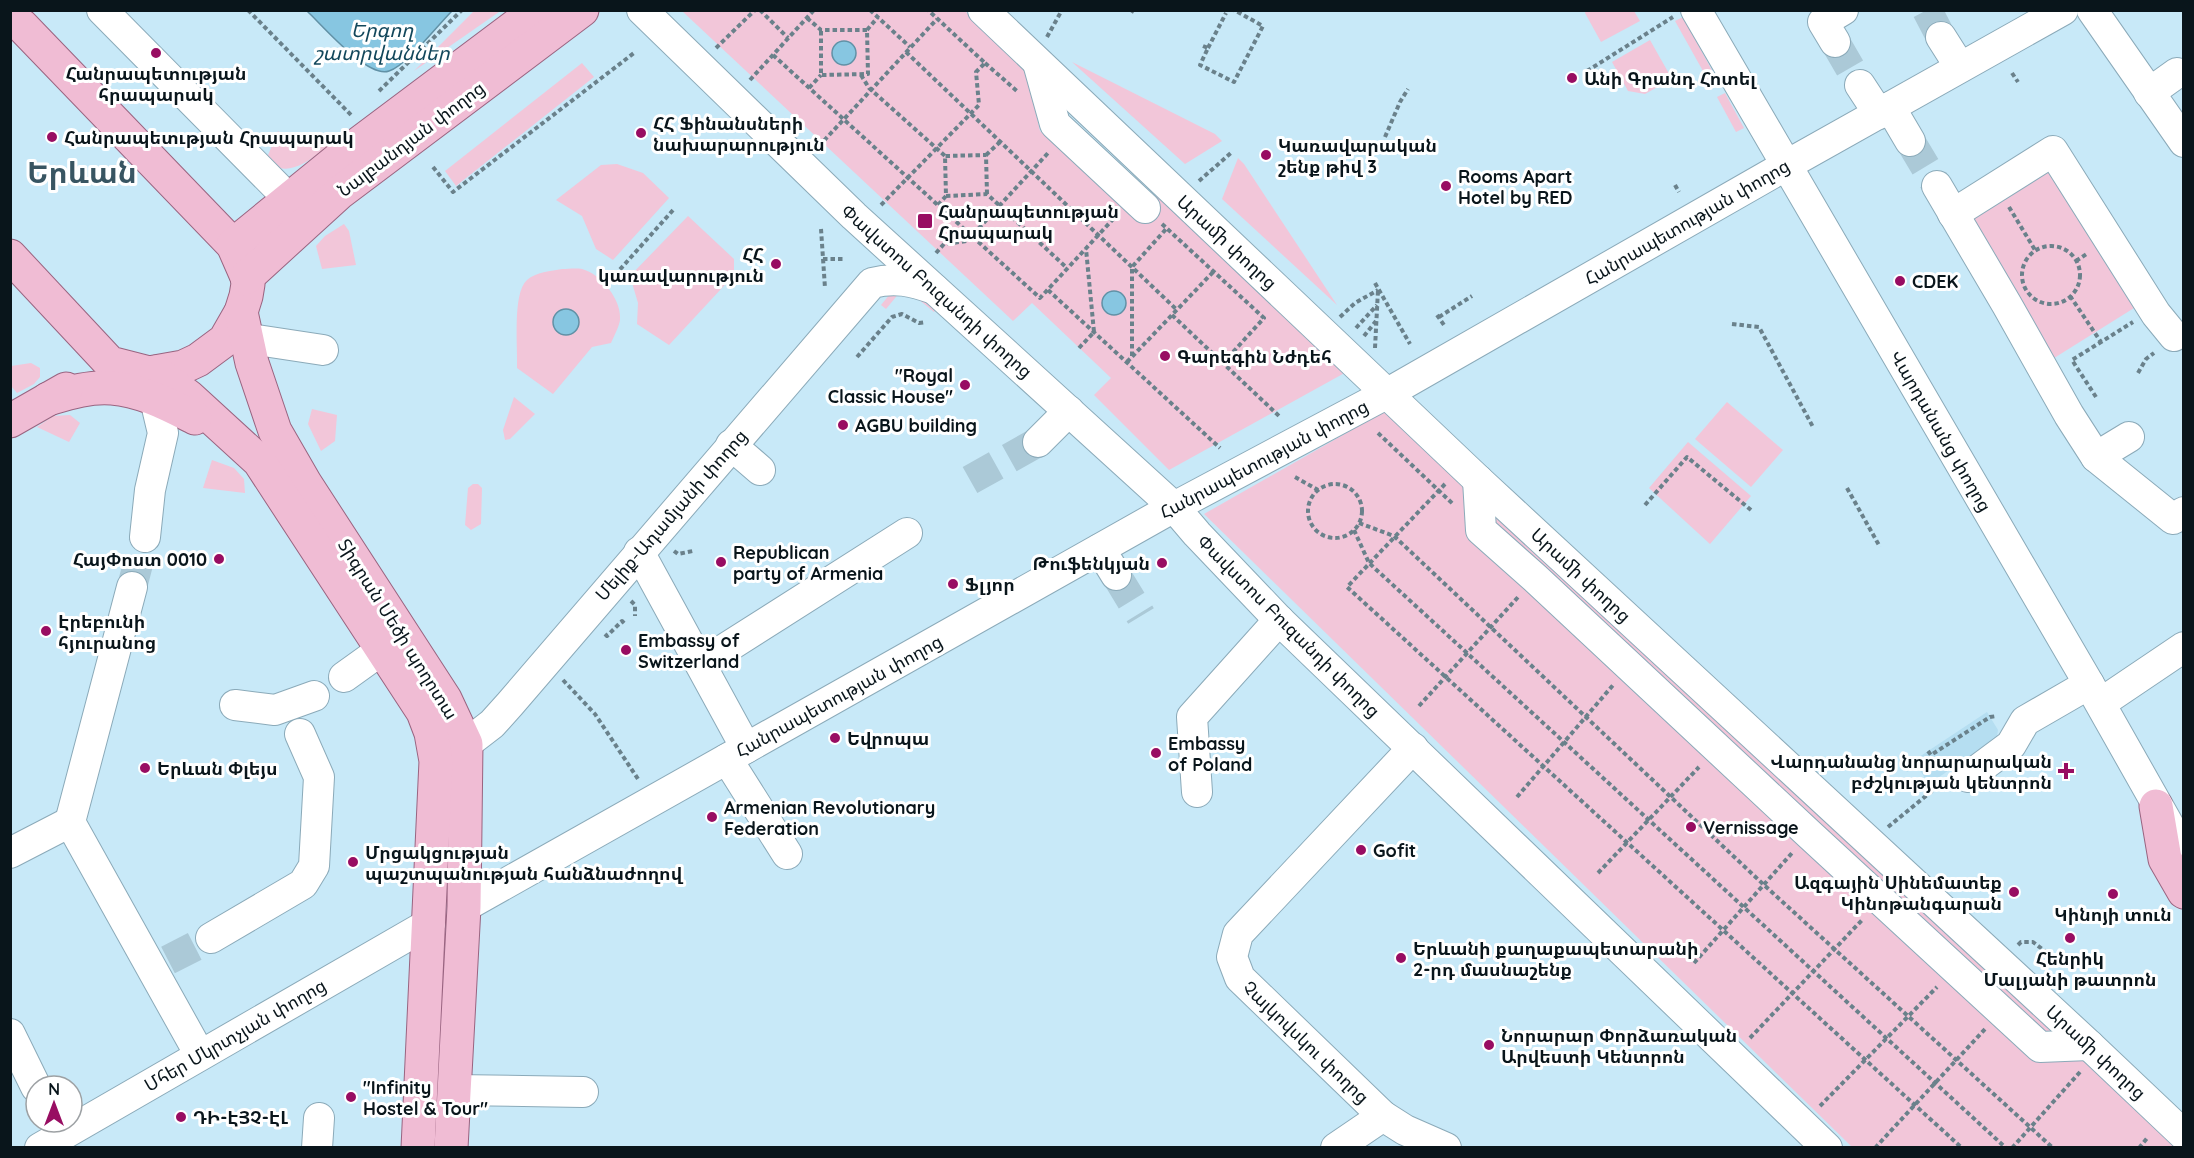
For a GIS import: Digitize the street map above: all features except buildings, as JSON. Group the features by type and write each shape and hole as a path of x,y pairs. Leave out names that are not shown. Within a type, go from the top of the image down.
{"main road":[{"name":"Նալբանդյան փողոց","path":"232,245 537,10"},
{"name":"Նալբանդյան փողոց","path":"247,277 339,193 582,10"},
{"path":"10,17 21,25 232,245 247,277 246,296 241,312 225,340 198,360 154,382 76,391 48,399"},
{"path":"255,352 268,294 279,268 339,193"},
{"path":"10,255 110,363 154,382"},
{"name":"Տիգրան Մեծի պողոտա","path":"241,312 255,352 275,431 445,699 466,744 464,907 451,1148"},
{"path":"10,421 110,363"},
{"name":"Տիգրան Մեծի պողոտա","path":"154,382 189,397 260,460 423,712 431,733 436,761 418,1148"},
{"path":"436,761 466,744"},
{"path":"2156,806 2165,859 2184,892"}],"street":[{"path":"102,10 289,199"},
{"name":"Փավստոս Բուզանդի փողոց","path":"642,10 842,205 1174,507 1279,620 1827,1148"},
{"name":"Արամի փողոց","path":"983,10 1041,53 1155,174 1471,473 1847,822 1885,843 2093,1049 2184,1135"},
{"path":"1835,42 1823,22 1843,10"},
{"name":"Հանրապետության փողոց","path":"464,907 1174,507 1388,393 2063,10"},
{"path":"2092,10 2184,142"},
{"name":"Վարդանանց փողոց","path":"1686,13 1785,166 2095,693 2156,806 2184,852"},
{"path":"1941,37 1960,67"},
{"path":"1041,53 1055,124 1135,204 1155,174"},
{"path":"2149,93 2177,73"},
{"path":"1860,85 1910,141"},
{"path":"1953,214 2053,151 2153,309 2174,336"},
{"path":"1937,186 2096,458 2173,519 2184,512"},
{"path":"842,205 862,242 870,263 872,283 888,279 905,280 937,290"},
{"name":"Մելիք-Ադամյանի փողոց","path":"466,744 492,724 872,283"},
{"path":"255,352 323,350"},
{"path":"144,537 150,490 163,433 154,382"},
{"path":"1038,442 1069,411"},
{"path":"2096,458 2128,437"},
{"path":"731,445 760,470"},
{"path":"1471,473 1481,530 2040,1047 2093,1049"},
{"path":"701,664 907,533"},
{"path":"1100,549 1116,575"},
{"path":"1213,550 1236,555 1484,797 1486,818"},
{"path":"639,552 701,664 736,753 787,854"},
{"path":"132,587 70,822 160,964 193,1060"},
{"path":"1197,792 1192,717 1279,620"},
{"path":"1968,777 2011,745 2025,721 2095,693 2184,646"},
{"path":"344,677 383,649"},
{"path":"235,705 275,710 314,696"},
{"path":"210,938 303,884 314,866 319,777 300,734"},
{"name":"Չայկովսկու փողոց","path":"1413,748 1238,934 1232,957 1240,978 1383,1116 1405,1130 1446,1148"},
{"path":"10,853 70,822"},
{"path":"1804,829 1847,822"},
{"path":"1881,900 1885,843"},
{"name":"Մհեր Մկրտչյան փողոց","path":"55,1138 430,923"},
{"path":"115,937 193,1060"},
{"path":"10,1034 30,1074"},
{"path":"454,1090 583,1092"},
{"path":"1336,1148 1383,1116"},
{"path":"317,1148 319,1118"}],"path":[{"path":"248,10 353,117"},
{"path":"405,66 462,10"},
{"path":"712,51 755,10"},
{"path":"760,10 788,38"},
{"path":"753,75 814,10"},
{"path":"870,10 910,47"},
{"path":"881,205 979,105 976,72 985,63 928,10"},
{"path":"1041,53 1062,10"},
{"path":"1225,11 1200,65 1234,82 1263,26 1234,10"},
{"path":"1587,71 1686,13"},
{"path":"809,88 822,75 867,74 867,30 878,17"},
{"path":"807,18 821,30 867,30"},
{"path":"823,141 937,19"},
{"path":"821,30 822,75"},
{"path":"1203,46 1208,48"},
{"path":"906,52 1177,309"},
{"path":"433,167 453,192 634,53"},
{"path":"772,55 1040,298 1098,235 1135,204 1167,228 1264,318 1222,363"},
{"path":"2012,73 2018,81"},
{"path":"861,74 871,89 945,156 986,155 1000,142"},
{"path":"1385,137 1408,89"},
{"path":"1206,175 1232,152"},
{"path":"986,155 987,194"},
{"path":"938,205 946,195 945,156"},
{"path":"936,253 944,244 967,241 1032,171"},
{"path":"1675,185 1679,192"},
{"path":"1996,186 2035,250"},
{"path":"946,195 987,194 1067,268"},
{"path":"615,275 674,209"},
{"path":"1132,356 1132,267 1167,228"},
{"path":"821,229 825,288"},
{"path":"2044,246 2062,248 2076,261 2079,279 2070,296 2062,301 2043,303 2034,299 2023,284 2023,265 2028,256 2044,246"},
{"path":"1079,348 1094,332 1086,249"},
{"path":"823,259 843,259"},
{"path":"1127,362 1214,271"},
{"path":"1375,283 1410,344"},
{"path":"1375,351 1378,289"},
{"path":"1346,311 1354,303 1378,289"},
{"path":"1048,290 1220,448"},
{"path":"1444,325 1438,316 1472,296"},
{"path":"2070,296 2101,342"},
{"path":"1354,331 1377,305"},
{"path":"2096,398 2072,360 2153,309"},
{"path":"856,357 873,335 892,317 902,314 919,323 926,322"},
{"path":"1172,315 1279,416"},
{"path":"1362,338 1377,320"},
{"path":"1732,324 1759,327 1813,427"},
{"path":"1378,433 1481,530"},
{"path":"1645,505 1687,457 1751,510"},
{"path":"1471,473 1438,491 1347,587 1962,1148"},
{"path":"1295,477 1318,490"},
{"path":"1335,484 1344,486 1358,497 1362,514 1354,530 1338,538 1322,534 1315,529 1310,522 1308,505 1318,490 1335,484"},
{"path":"1847,488 1880,547"},
{"path":"1359,523 1394,536 1764,885 2053,1148"},
{"path":"1354,530 1369,563 2006,1148"},
{"path":"678,555 693,551"},
{"path":"1419,706 1535,578"},
{"path":"635,605 635,616"},
{"path":"608,636 622,621 625,624"},
{"path":"1517,797 1629,666"},
{"path":"560,677 595,714 640,782"},
{"path":"1928,751 1931,755 1990,717 1999,716"},
{"path":"1598,873 1716,747"},
{"path":"1885,843 1938,786"},
{"path":"1694,963 1764,885 1804,829"},
{"path":"1750,1038 1881,900"},
{"path":"2021,942 2033,942 2054,958 2060,954"},
{"path":"1819,1106 1955,968"},
{"path":"1875,1148 2001,1011"},
{"path":"2012,1148 2093,1049"}],"shaded area":[{"path":"475,10 499,12 414,71"},
{"path":"1586,10 1634,11 1640,21 1601,42 1585,13"},
{"path":"682,11 965,11 1026,71 1040,131 1136,217 1159,193 1350,370 1169,470 1094,395 1111,378 1032,303 1013,321"},
{"path":"1683,17 1715,76 1708,80 1675,21"},
{"path":"1650,40 1672,79 1645,94 1628,91 1612,62"},
{"path":"1072,62 1215,134 1222,141 1185,164"},
{"path":"582,63 594,77 456,186 445,171"},
{"path":"1725,93 1744,128 1736,132 1717,97"},
{"path":"278,131 298,141 317,133 330,145 299,166 282,168 274,166 266,160"},
{"path":"1238,158 1244,164 1337,305 1222,199"},
{"path":"2052,160 2142,303 2051,360 1961,217"},
{"path":"617,164 643,173 669,198 613,260 596,249 582,216 556,200 601,165"},
{"path":"688,216 734,259 734,275 669,345 637,324 638,303 630,276"},
{"path":"344,224 349,231 356,265 322,269 316,246 325,236"},
{"path":"562,269 582,269 603,282 618,304 620,320 611,343 592,347 553,394 517,368 517,321 519,296 527,280 539,274"},
{"path":"895,288 910,294 900,292 886,309 881,305"},
{"path":"913,295 940,305 934,312"},
{"path":"31,363 40,368 40,377 34,384 17,393 11,386 11,366"},
{"path":"514,397 535,414 510,439 505,440 503,430"},
{"path":"1727,402 1783,450 1751,487 1695,439"},
{"name":"Vernissage","path":"1392,407 2182,1147 1852,1147 1204,514"},
{"path":"312,409 337,415 335,441 321,451 308,424"},
{"path":"70,415 80,423 69,442 37,427 53,416"},
{"path":"1688,442 1751,496 1710,544 1649,488"},
{"path":"212,460 234,468 244,479 245,493 203,488"},
{"path":"473,484 478,484 482,488 481,524 471,530 465,525 468,488"},
{"path":"1987,712 1998,730 1997,737 1929,784 1917,766 1907,772 1904,767"}],"water":[{"name":"Երգող շատրվաններ","path":"307,11 452,11 404,61 389,71 380,71 358,59"},
{"path":"844,41 853,44 856,53 853,62 844,65 835,62 832,53 835,44"},
{"path":"1114,291 1123,294 1126,303 1123,312 1114,315 1105,312 1102,303 1105,294"},
{"path":"566,309 575,313 579,322 575,331 566,335 557,331 553,322 557,313"}],"tunnel":[{"path":"1927,10 1941,37"},
{"path":"1835,42 1860,85"},
{"path":"1910,141 1937,186"},
{"path":"970,480 1038,442"},
{"path":"132,587 145,537"},
{"path":"1116,575 1141,616"},
{"path":"168,960 211,938"}],"place":[{"name":"Հանրապետության հրապարակ","path":"156,53"},
{"name":"Անի Գրանդ Հոտել","path":"1572,78"},
{"name":"ՀՀ Ֆինանսների նախարարություն","path":"641,133"},
{"name":"Հանրապետւթյան Հրապարակ","path":"52,137"},
{"name":"Կառավարական շենք թիվ 3","path":"1266,155"},
{"name":"Rooms Apart Hotel by RED","path":"1446,186"},
{"name":"Հանրապետության Հրապարակ","path":"925,221"},
{"name":"ՀՀ կառավարություն","path":"776,264"},
{"name":"CDEK","path":"1900,281"},
{"name":"Գարեգին Նժդեհ","path":"1165,356"},
{"name":"\"Royal Classic House\"","path":"965,385"},
{"name":"AGBU building","path":"843,425"},
{"name":"ՀայՓոստ 0010","path":"219,559"},
{"name":"Republican party of Armenia","path":"721,562"},
{"name":"Թուֆենկյան","path":"1162,563"},
{"name":"Ֆլյոր","path":"953,584"},
{"name":"Էրեբունի հյուրանոց","path":"46,631"},
{"name":"Embassy of Switzerland","path":"626,650"},
{"name":"Եվրոպա","path":"835,738"},
{"name":"Embassy of Poland","path":"1156,753"},
{"name":"Երևան Փլեյս","path":"145,768"},
{"name":"Վարդանանց նորարարական բժշկության կենտրոն","path":"2066,771"},
{"name":"Armenian Revolutionary Federation","path":"712,817"},
{"name":"Vernissage","path":"1691,827"},
{"name":"Gofit","path":"1361,850"},
{"name":"Մրցակցության պաշտպանության հանձնաժողով","path":"353,862"},
{"name":"Ազգային Սինեմատեք Կինոթանգարան","path":"2014,892"},
{"name":"Կինոյի տուն","path":"2113,894"},
{"name":"Հենրիկ Մալյանի թատրոն","path":"2070,938"},
{"name":"Երևանի քաղաքապետարանի 2-րդ մասնաշենք","path":"1401,958"},
{"name":"Նորարար Փորձառական Արվեստի Կենտրոն","path":"1489,1045"},
{"name":"\"Infinity Hostel & Tour\"","path":"351,1097"},
{"name":"ԴԻ-ԷՅՉ-ԷԼ","path":"181,1117"}],"district":[{"name":"Երևան","path":"82,172"}]}
